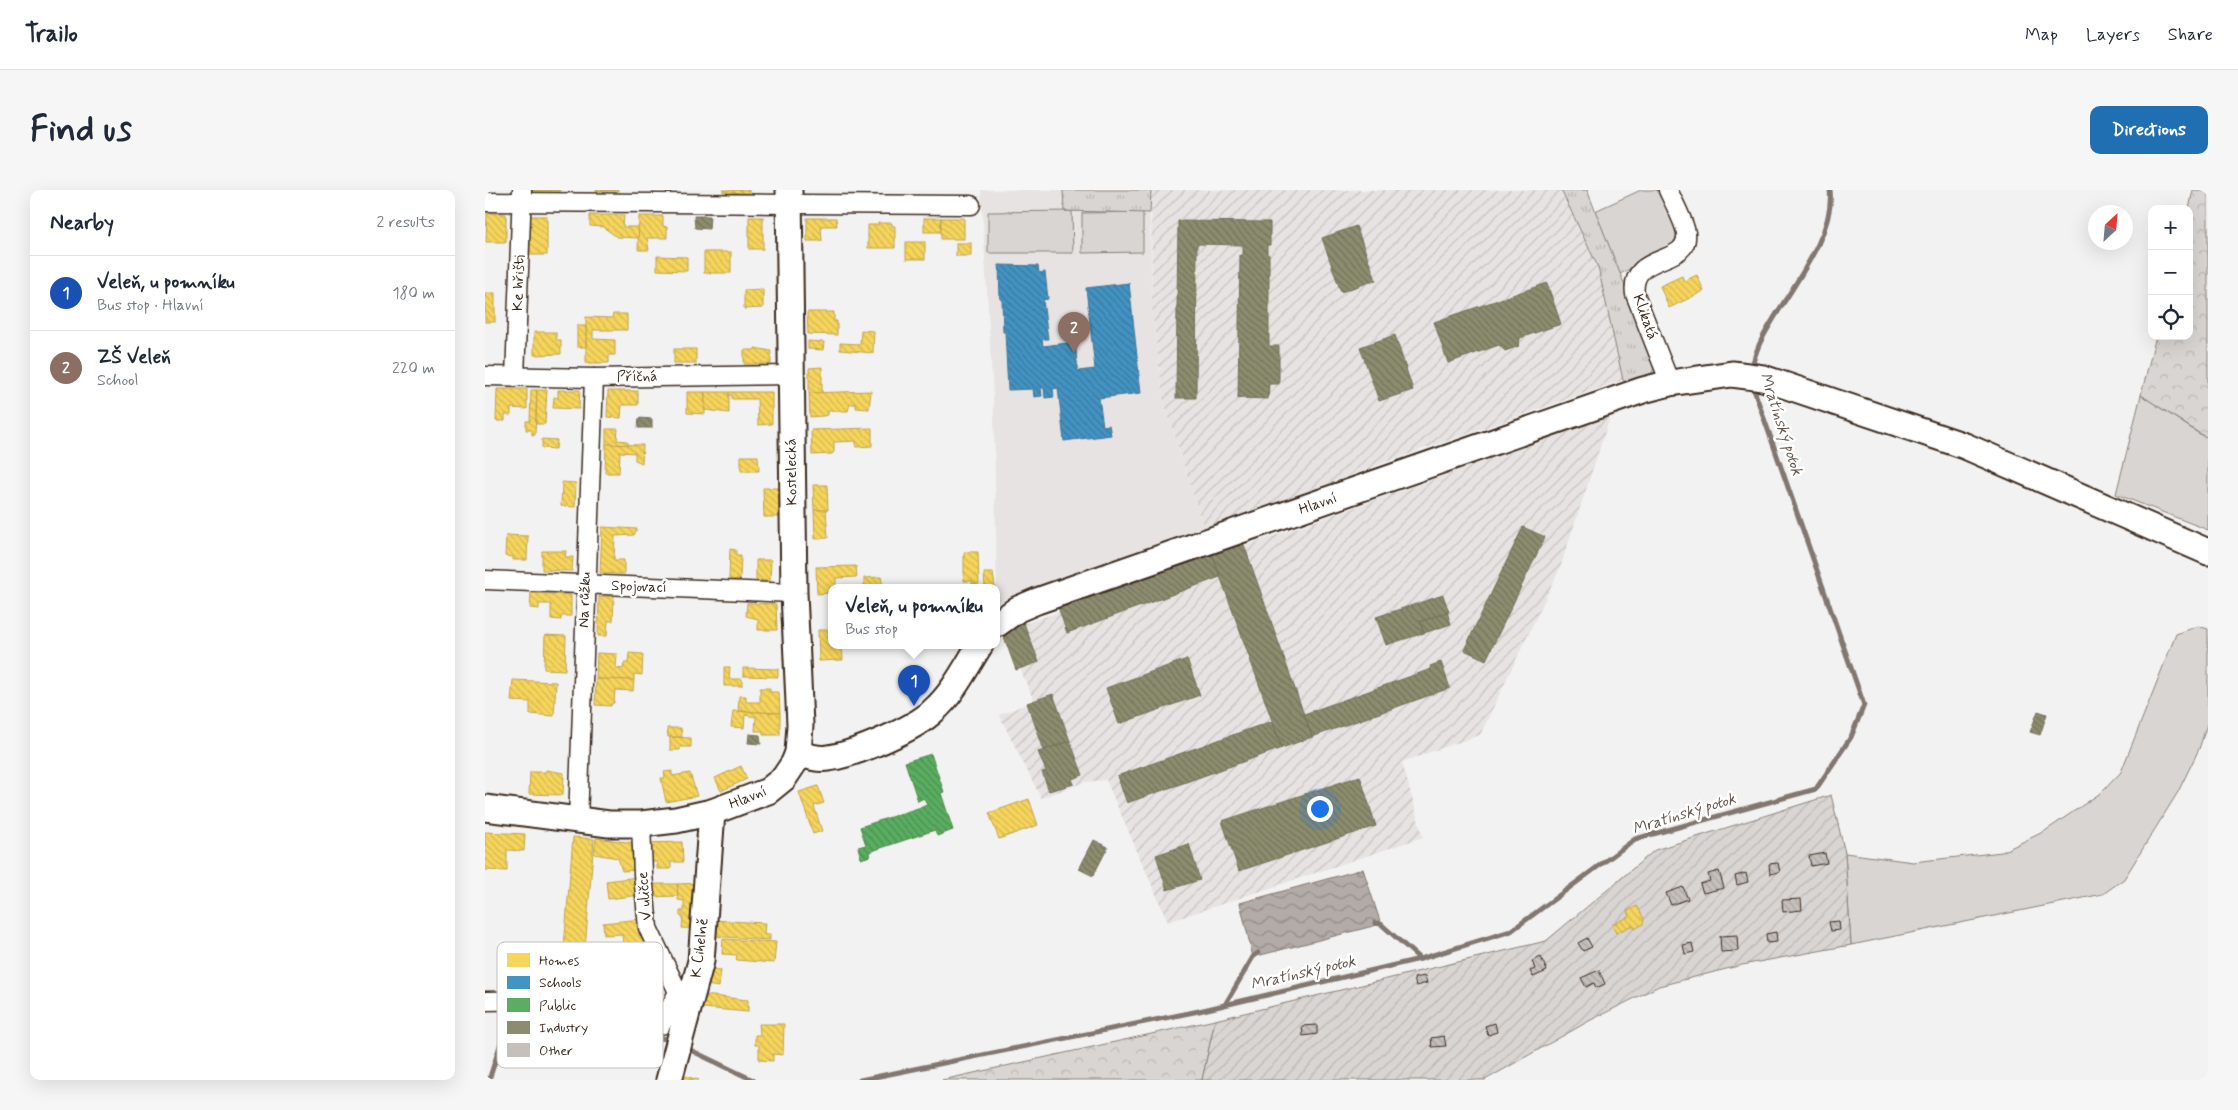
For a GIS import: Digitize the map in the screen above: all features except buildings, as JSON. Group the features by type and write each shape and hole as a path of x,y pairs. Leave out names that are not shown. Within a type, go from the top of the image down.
{"street":[{"name":"Klikatá","path":"1668,190 1686,232 1685,242 1675,254 1643,268 1636,276 1634,284 1635,294 1670,383"},
{"path":"485,202 522,197 788,197 971,205"},
{"name":"Ke hřišti","path":"515,376 522,197"},
{"name":"Kostelecká","path":"788,197 794,593 800,725 798,753"},
{"name":"Hlavní","path":"1000,622 1013,612 1037,601 1643,390 1670,383 1732,374 1763,378 1965,446 2208,552"},
{"name":"Příčná","path":"485,376 594,378 790,375"},
{"name":"Na růžku","path":"578,821 594,378"},
{"name":"Spojovací","path":"485,580 794,593"},
{"path":"798,753 826,759 837,757 879,741 919,722 934,711 977,649"},
{"name":"Hlavní","path":"485,808 609,824 641,824 675,820 712,812 773,787 788,773 798,753"},
{"name":"K Cihelně","path":"669,1080 685,995 701,961 712,812"},
{"name":"V uličce","path":"641,824 648,928 656,942"},
{"name":"V uličce","path":"663,955 685,995"},
{"path":"663,1022 685,995"}],"shaded area":[{"path":"981,190 1063,190 1064,211 1150,213 1152,308 1163,398 1204,529 1000,601 1000,584 997,584 994,413"},
{"path":"1151,190 1561,190 1598,267 1623,380 1389,461 1204,529 1163,398 1152,308"},
{"path":"1610,417 1560,568 1480,735 1402,762 1423,837 1168,922 1106,780 1085,782 1041,798 999,715 1034,701 1004,631"}],"green space":[{"path":"1063,190 1151,190 1150,213 1064,211"},
{"path":"1561,190 1587,190 1656,364 1647,383 1628,385 1623,380 1598,267"},
{"path":"1641,190 1659,190 1680,236 1673,246 1620,274 1595,211"},
{"path":"2193,190 2208,190 2208,434 2205,437 2141,395 2155,340 2193,340 2193,205 2190,205"},
{"path":"1072,211 1073,253 988,253 988,212"},
{"path":"1143,212 1143,252 1082,253 1082,213"},
{"path":"2141,395 2204,437 2208,434 2208,530 2116,494"},
{"path":"2198,626 2208,629 2208,721 2199,749 2178,792 2124,879 2103,894 1851,945 1845,853 1913,862 2002,852 2045,831 2102,792 2121,772 2176,634"},
{"path":"1831,795 1845,853 1851,945 1742,965 1659,986 1589,1021 1485,1080 1202,1080 1215,1020 1546,941 1655,850"},
{"path":"1215,1020 1202,1080 942,1080"}],"water":[{"path":"1363,869 1381,924 1253,957 1240,903"}],"waterway":[{"name":"Mratínský potok","path":"1751,369 1760,343 1805,268 1825,228 1830,209 1830,190"},
{"name":"Mratínský potok","path":"860,1080 1199,1011 1420,959 1511,931 1635,839 1816,789 1851,737 1864,705 1752,384"},
{"path":"1375,923 1381,924 1420,959"},
{"path":"1226,1003 1253,957 1258,953"},
{"name":"Mratínský potok","path":"663,1038 668,1039"},
{"name":"Mratínský potok","path":"686,1048 753,1080"},
{"name":"Mratínský potok","path":"489,1080 497,1055"}],"place":[{"name":"ZŠ Veleň","path":"1074,353"},
{"name":"Veleň, u pomníku","path":"914,706"}]}
